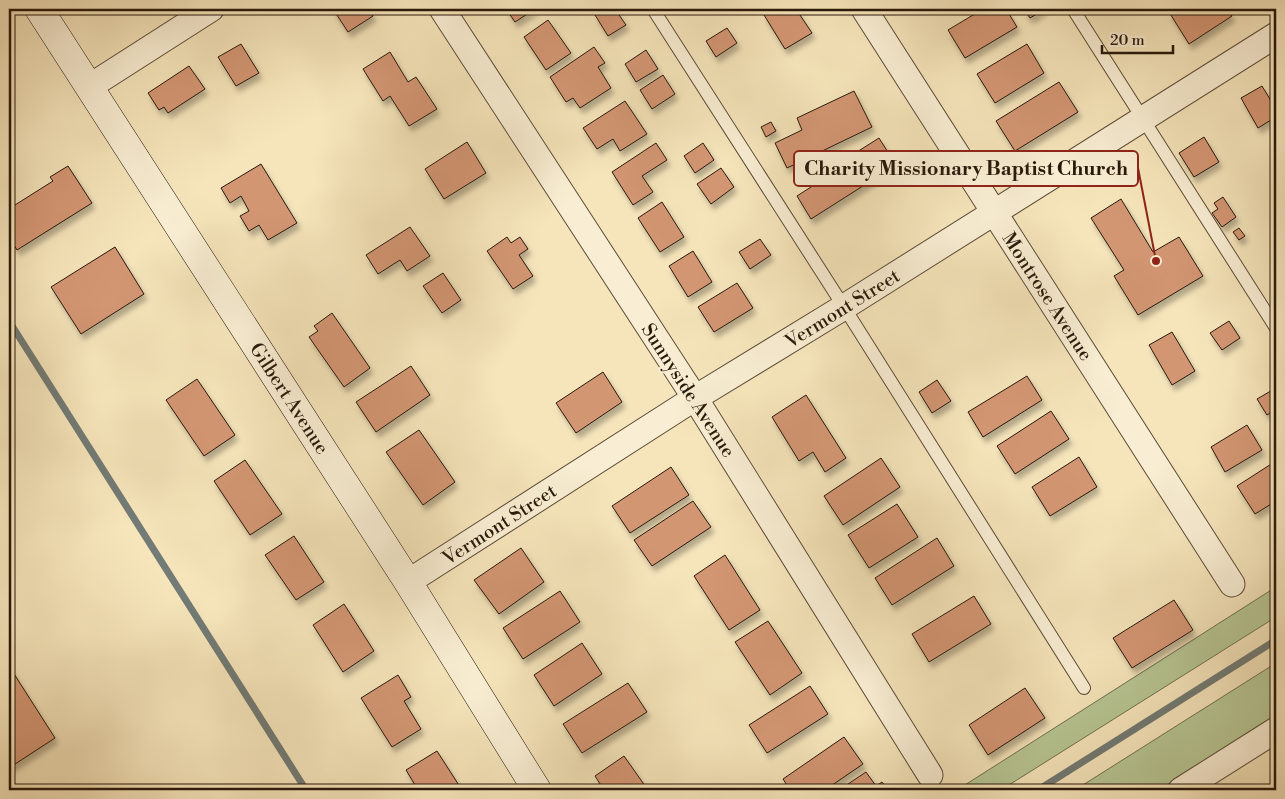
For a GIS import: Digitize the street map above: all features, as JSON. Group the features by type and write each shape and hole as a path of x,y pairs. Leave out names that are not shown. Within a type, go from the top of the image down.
{"street":[{"name":"Gilbert Avenue","path":"39,9 408,582 537,790"},
{"path":"89,87 211,9"},
{"name":"Sunnyside Avenue","path":"442,9 695,398 930,775"},
{"name":"Montrose Avenue","path":"864,9 1232,584"},
{"name":"Vermont Street","path":"408,582 695,398 844,307 1276,35"},
{"path":"1181,790 1276,730"}],"lane":[{"path":"653,9 844,307 1084,688"},
{"path":"1073,9 1276,328"}],"green space":[{"path":"1276,587 1276,617 1001,790 957,790"},
{"path":"1276,663 1276,716 1159,790 1075,790"}],"building":[{"path":"333,9 369,9 373,16 348,32"},
{"path":"506,9 535,9 515,22"},
{"path":"605,9 615,9 626,25 608,36 595,15"},
{"path":"773,9 796,9 812,33 785,49 764,15"},
{"path":"983,9 1006,9 1017,27 965,58 948,30"},
{"path":"1024,9 1045,9 1030,18"},
{"path":"1173,9 1227,9 1232,16 1189,44 1169,12"},
{"path":"548,20 571,53 546,70 524,37"},
{"path":"727,28 737,43 716,57 706,41"},
{"path":"241,44 259,73 236,86 218,57"},
{"path":"1027,44 1044,73 995,103 977,74"},
{"path":"594,47 605,63 598,67 611,88 580,108 573,98 566,102 550,77"},
{"path":"646,50 658,69 636,82 625,64"},
{"path":"390,52 408,82 416,77 437,109 409,126 390,96 383,101 363,69"},
{"path":"189,66 205,89 168,113 164,107 159,110 148,93"},
{"path":"663,75 675,94 652,109 640,90"},
{"path":"1059,82 1078,112 1015,151 996,121"},
{"path":"1262,86 1276,109 1276,117 1258,128 1241,98"},
{"path":"854,91 872,127 787,168 775,143 802,130 797,118"},
{"path":"625,101 647,134 620,151 613,139 597,149 583,128"},
{"path":"771,122 776,131 766,137 761,127"},
{"path":"1204,137 1219,162 1194,177 1179,153"},
{"path":"879,138 896,165 811,219 797,196 825,178 822,174"},
{"path":"467,142 486,173 444,199 425,169"},
{"path":"656,143 667,160 642,176 653,192 633,205 612,172"},
{"path":"703,143 714,160 695,173 684,156"},
{"path":"261,164 297,223 268,240 259,225 249,231 240,216 249,211 241,196 230,203 221,188"},
{"path":"68,166 92,203 17,250 9,237 9,203 12,201 15,205 53,181 50,177"},
{"path":"721,168 734,187 711,204 697,184"},
{"path":"1223,197 1236,217 1222,227 1212,213 1218,209 1214,203"},
{"path":"1121,199 1153,252 1179,237 1203,276 1138,315 1114,276 1124,270 1091,218"},
{"path":"662,202 684,237 660,252 638,218"},
{"path":"410,227 430,256 407,271 400,260 378,274 366,255"},
{"path":"1239,228 1245,236 1239,240 1233,232"},
{"path":"507,237 511,243 520,237 528,249 519,255 533,276 513,289 487,251"},
{"path":"760,239 771,255 750,269 739,252"},
{"path":"115,247 144,294 81,334 51,287"},
{"path":"693,251 712,282 688,297 669,266"},
{"path":"443,273 461,300 442,313 423,286"},
{"path":"737,283 753,308 714,332 698,307"},
{"path":"332,313 370,368 344,387 309,337 318,331 314,326"},
{"path":"1229,321 1240,338 1222,350 1210,333"},
{"path":"1172,332 1195,371 1172,385 1149,345"},
{"path":"411,366 430,395 376,432 356,402"},
{"path":"603,372 622,402 576,433 556,403"},
{"path":"1027,376 1042,400 983,437 968,412"},
{"path":"197,379 235,435 204,456 166,400"},
{"path":"937,380 951,401 932,413 919,392"},
{"path":"1276,388 1276,409 1267,415 1257,399"},
{"path":"806,395 846,458 825,472 813,452 799,461 772,417"},
{"path":"1051,411 1069,439 1015,474 997,446"},
{"path":"1247,425 1262,450 1225,472 1211,447"},
{"path":"419,430 455,482 423,505 386,452"},
{"path":"1079,457 1097,487 1050,516 1032,487"},
{"path":"881,458 900,487 843,525 824,496"},
{"path":"245,460 282,514 250,535 214,481"},
{"path":"1276,461 1276,501 1255,514 1237,486"},
{"path":"671,467 689,495 630,533 612,506"},
{"path":"693,501 711,527 652,566 634,540"},
{"path":"897,504 918,537 869,568 848,535"},
{"path":"294,536 324,582 296,600 265,555"},
{"path":"937,538 954,566 892,605 875,578"},
{"path":"521,548 544,582 499,614 474,580"},
{"path":"725,555 760,610 729,630 694,576"},
{"path":"560,591 580,622 523,659 503,628"},
{"path":"974,596 991,624 929,662 912,634"},
{"path":"1174,600 1193,630 1132,668 1113,638"},
{"path":"344,604 374,651 343,672 313,625"},
{"path":"768,621 802,673 770,695 735,642"},
{"path":"582,643 602,674 554,706 534,675"},
{"path":"9,666 55,738 9,768"},
{"path":"398,675 411,697 404,701 421,729 392,747 361,698"},
{"path":"628,683 647,712 582,753 563,724"},
{"path":"810,686 828,714 767,753 749,725"},
{"path":"1025,688 1045,718 988,755 969,725"},
{"path":"844,737 863,764 825,790 790,790 783,779"},
{"path":"437,751 462,790 418,790 406,770"},
{"path":"624,756 648,790 604,790 595,776"},
{"path":"866,772 876,786 882,782 888,790 848,790 845,786"}],"waterway":[{"path":"9,321 306,790"},
{"path":"1038,790 1276,640"}],"place":[{"name":"Charity Missionary Baptist Church","path":"1156,261"}]}
